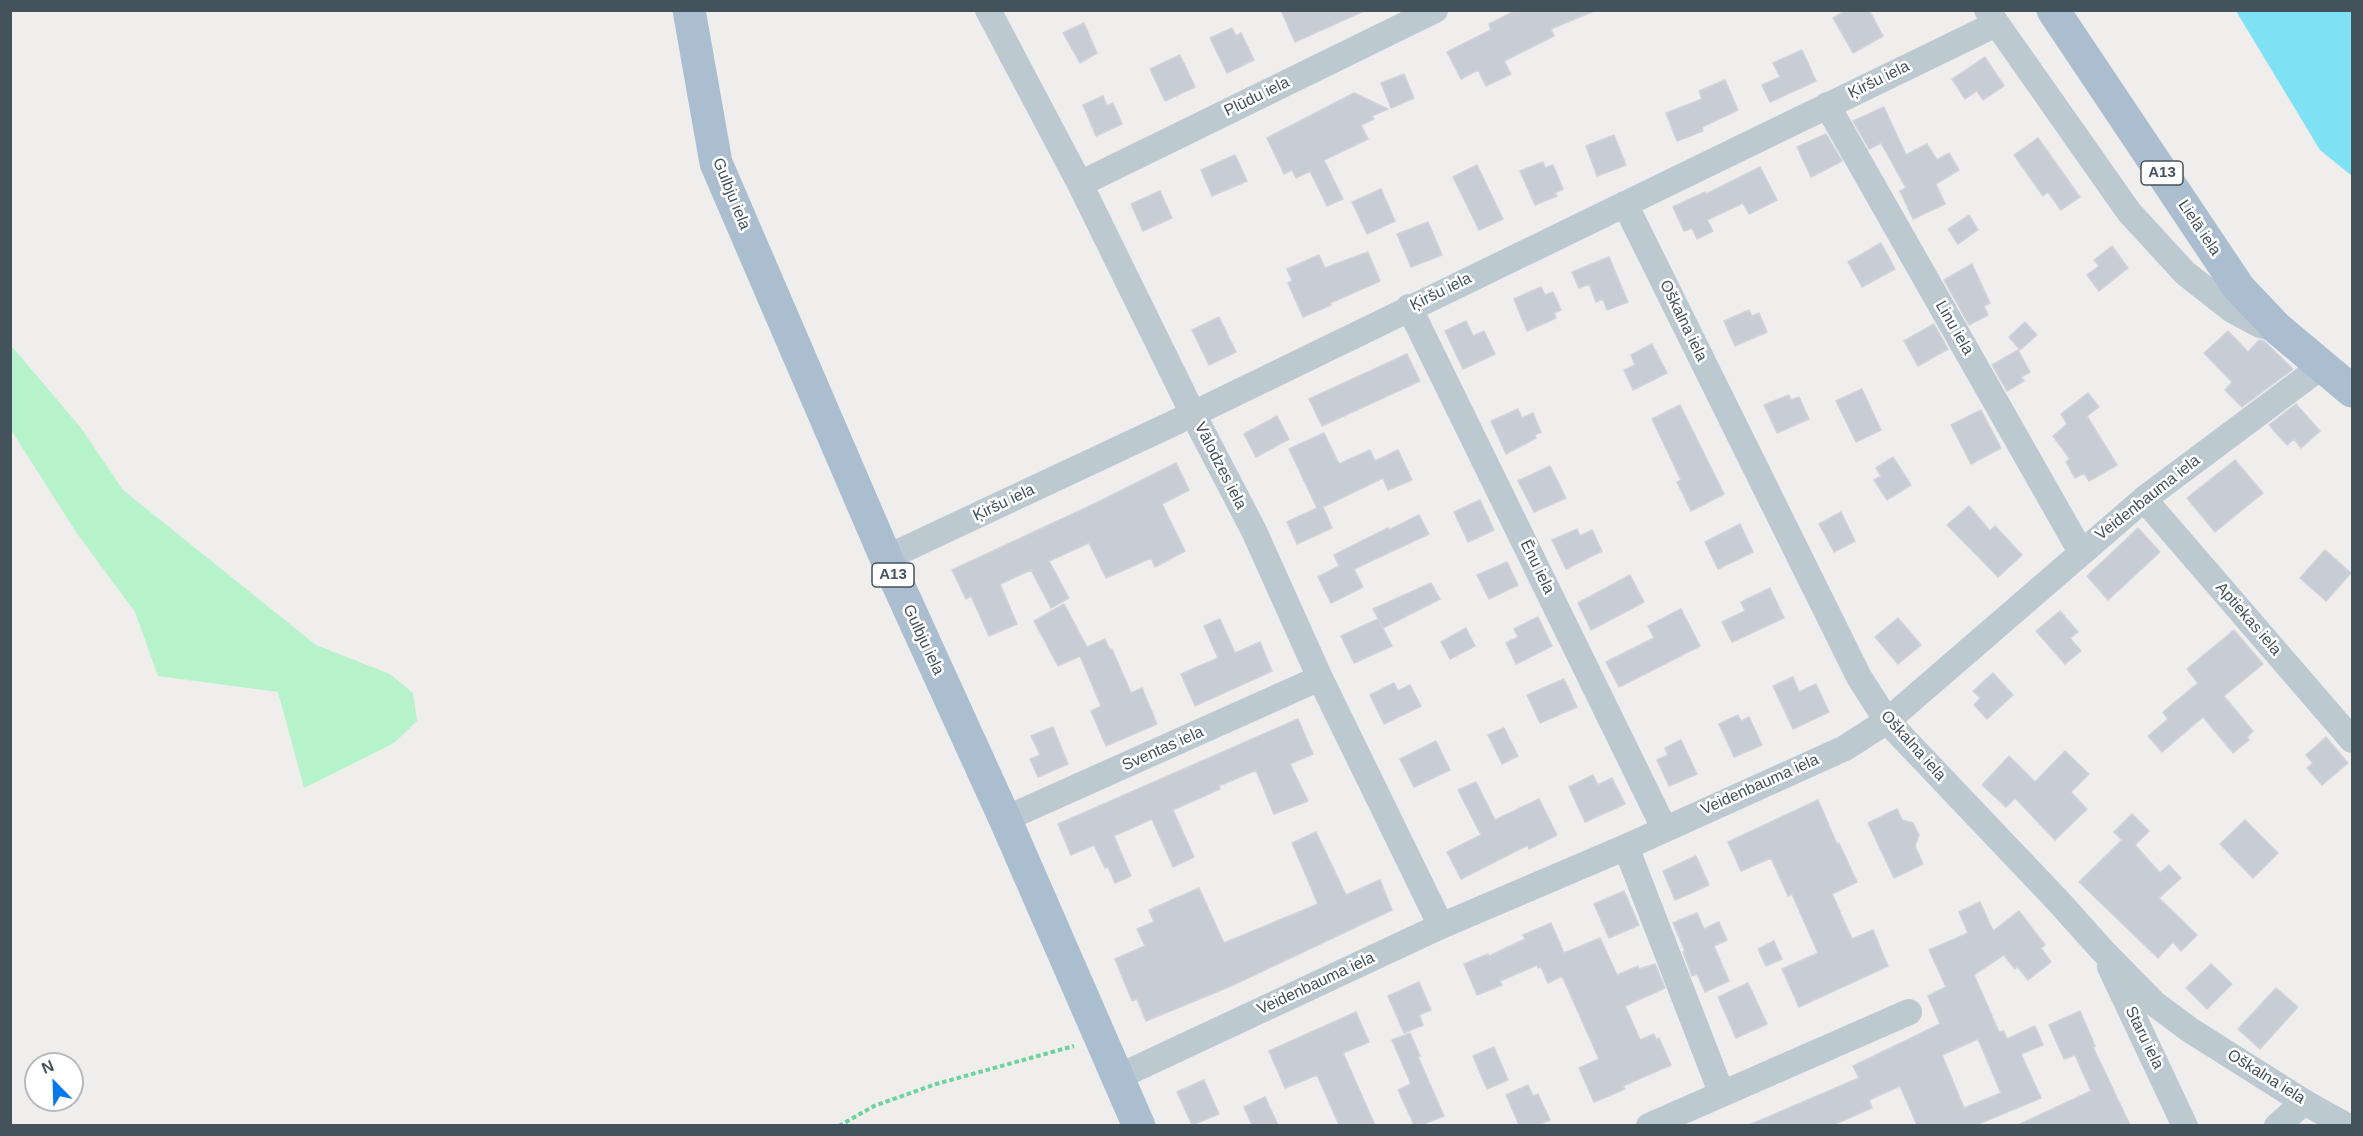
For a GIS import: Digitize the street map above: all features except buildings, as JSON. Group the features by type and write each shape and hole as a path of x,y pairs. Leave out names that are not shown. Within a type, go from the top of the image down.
{"main road":[{"name":"Gulbju iela","path":"689,10 716,163 886,558 1005,819 1139,1125"},
{"name":"Lielā iela","path":"2053,10 2239,288 2278,329 2352,391"}],"street":[{"name":"Vālodzes iela","path":"988,10 1080,184 1193,414 1254,531 1320,678 1441,926"},
{"name":"Plūdu iela","path":"1080,184 1435,10"},
{"name":"Ķiršu iela","path":"886,558 1193,414 1625,204 1827,105 1992,17"},
{"path":"1992,17 2137,221 2185,273 2232,310 2260,325 2278,329"},
{"name":"Linu iela","path":"1827,105 2080,552"},
{"name":"Oškalna iela","path":"1625,204 1858,677 1887,721 2155,1004 2190,1030 2304,1102 2347,1125"},
{"name":"Ēnu iela","path":"1409,307 1664,828"},
{"name":"Veidenbauma iela","path":"1118,1077 1441,926 1626,847 1845,748 1887,721 2144,499 2322,366"},
{"name":"Aptiekas iela","path":"2144,499 2352,740"},
{"name":"Sventas iela","path":"1005,819 1320,678"},
{"path":"1626,847 1721,1092"},
{"name":"Staru iela","path":"2102,950 2186,1125"},
{"path":"1649,1125 1909,1012"},
{"path":"2277,1125 2304,1102"}],"path":[{"path":"839,1125 874,1106 936,1083 1101,1038"}],"green space":[{"path":"10,344 81,428 123,490 316,645 390,674 413,693 417,721 394,743 304,788 278,692 158,676 135,612 76,532 11,430"}],"water":[{"path":"2236,11 2352,11 2352,176 2320,150"}]}
